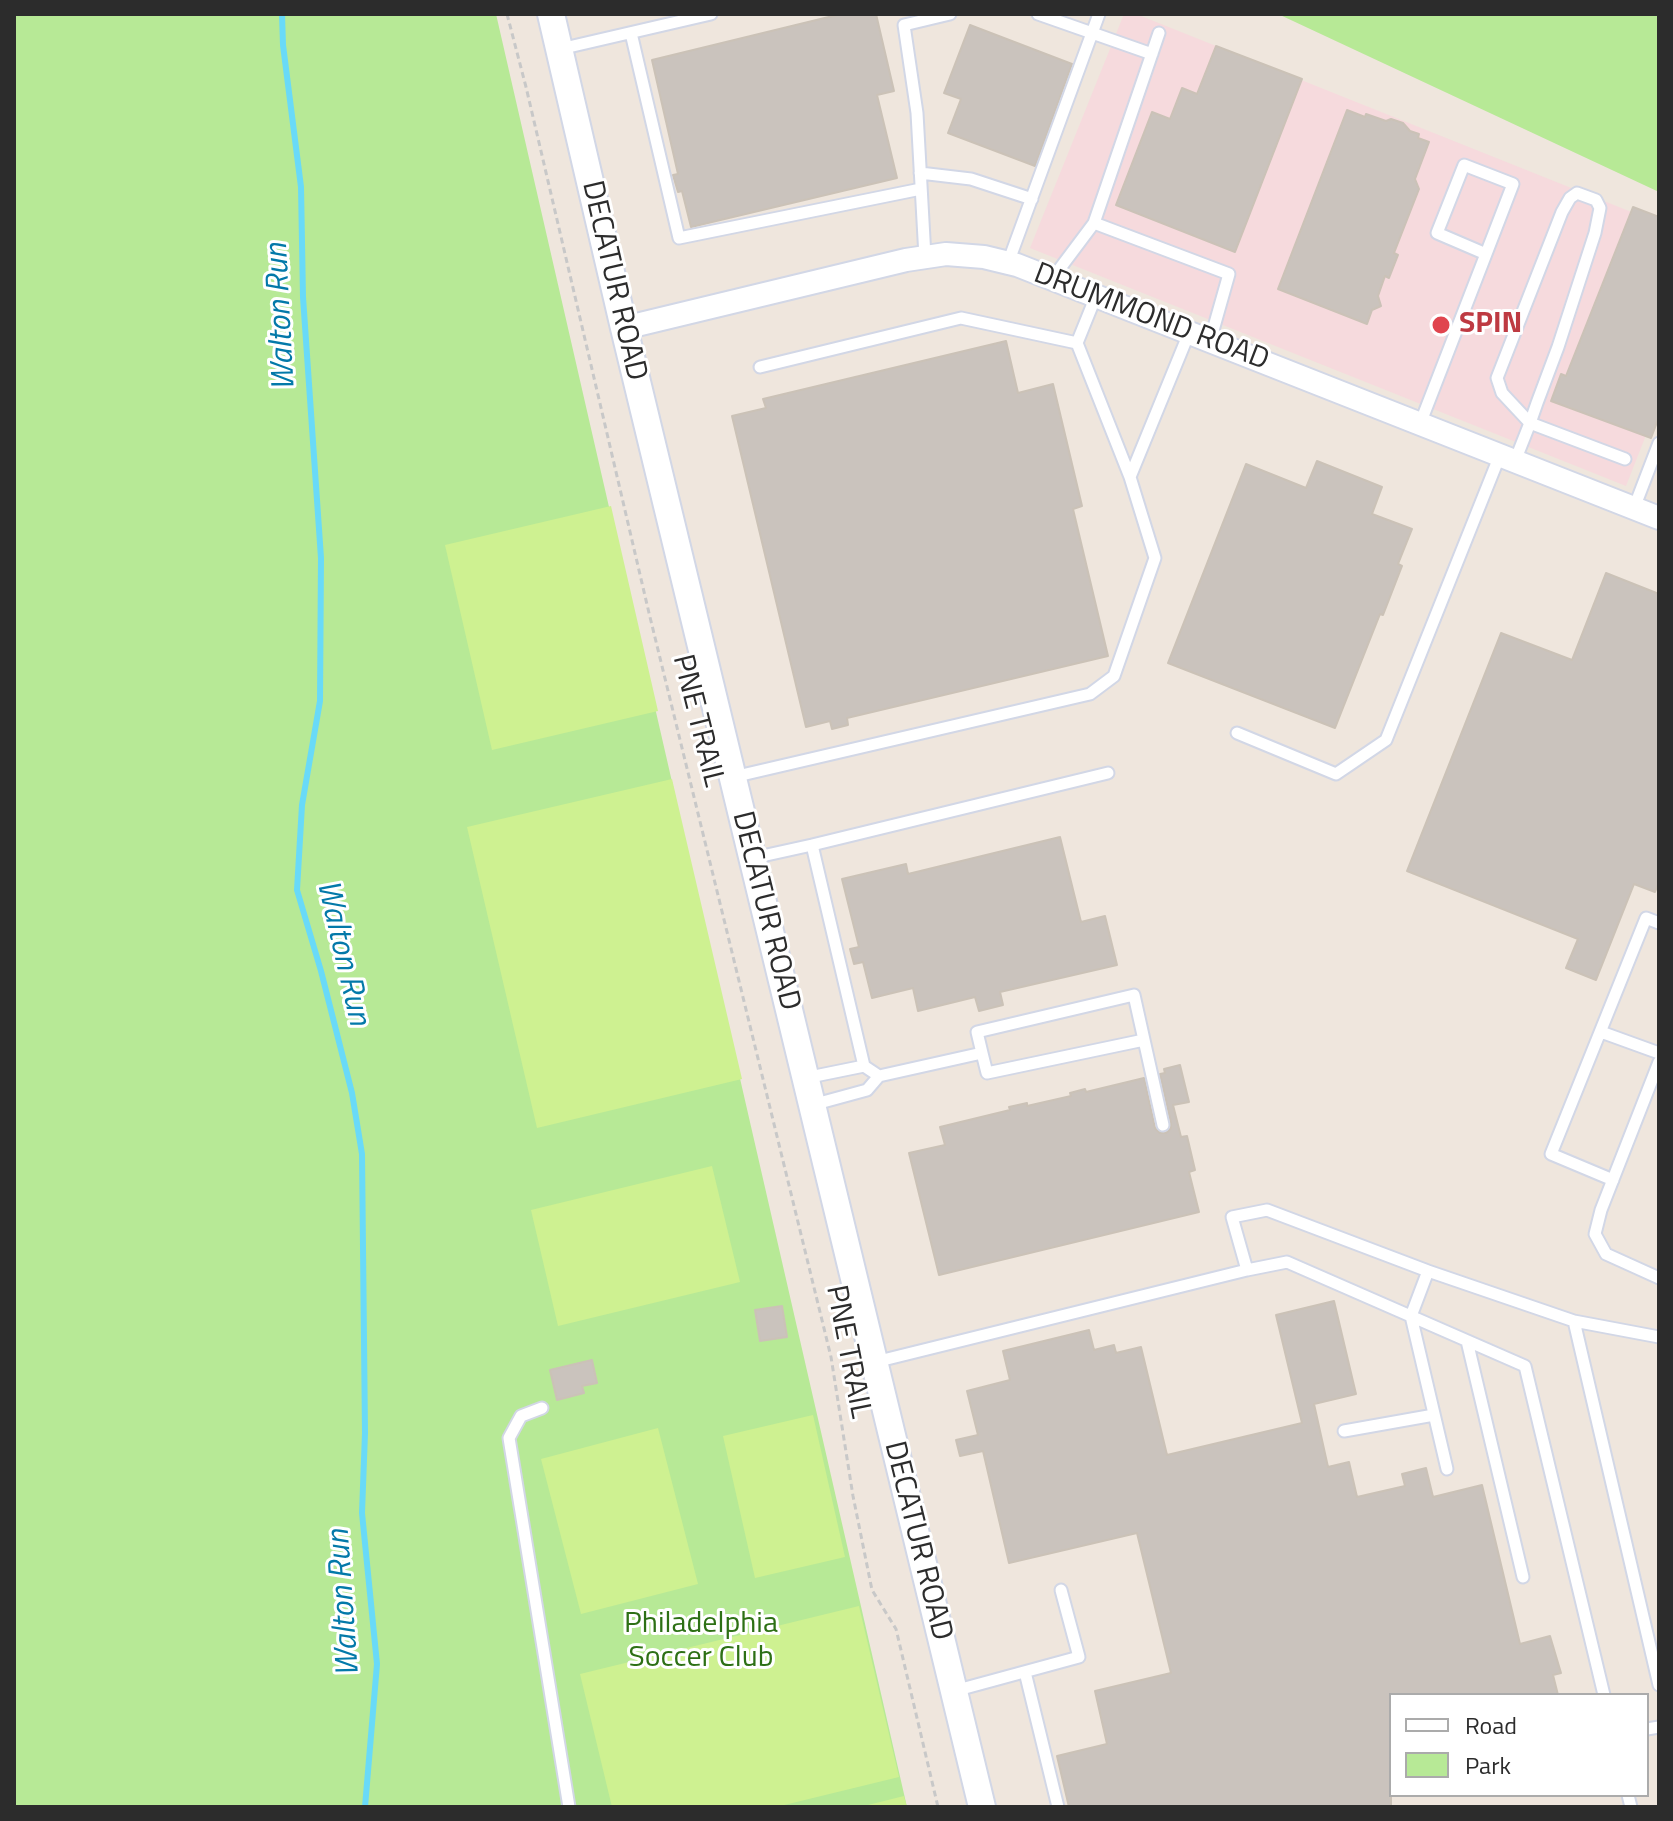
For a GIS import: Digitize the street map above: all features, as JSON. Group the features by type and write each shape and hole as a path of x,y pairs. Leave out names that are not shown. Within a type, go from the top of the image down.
{"street":[{"name":"DECATUR ROAD","path":"551,14 624,328 982,1807"},
{"name":"DRUMMOND ROAD","path":"624,328 925,257 946,254 984,257 1096,296 1659,518"}],"lane":[{"path":"559,49 711,14"},
{"path":"925,257 917,113 903,20 950,14"},
{"path":"1038,14 1152,54"},
{"path":"1008,263 1099,14"},
{"path":"631,33 679,238 921,189"},
{"path":"1052,279 1094,223 1159,33"},
{"path":"1420,424 1486,254 1513,184 1464,165 1437,233 1486,254"},
{"path":"920,173 971,179 1032,199"},
{"path":"1237,733 1336,774 1386,740 1508,458 1530,423 1571,310 1600,208 1596,200 1577,193 1562,212 1497,378 1502,393 1530,423 1625,459"},
{"path":"1094,223 1229,274 1130,477"},
{"path":"733,777 1090,694 1114,676 1155,558 1130,477 1077,343 1096,296"},
{"path":"760,367 961,318 1077,343"},
{"path":"1634,508 1659,443"},
{"path":"752,858 1108,773"},
{"path":"812,845 864,1066 879,1076"},
{"path":"1613,1180 1551,1154 1646,918 1659,923"},
{"path":"1144,1040 987,1073 977,1032 1134,995 1163,1125"},
{"path":"1601,1032 1659,1053"},
{"path":"812,1105 867,1090 879,1076 982,1053"},
{"path":"1659,1062 1595,1234 1606,1254 1659,1278"},
{"path":"805,1078 864,1066"},
{"path":"1247,1270 1232,1217 1267,1210 1428,1271 1574,1321 1659,1337"},
{"path":"874,1362 1287,1262 1525,1366 1604,1693"},
{"path":"1428,1271 1411,1316 1447,1469"},
{"path":"1574,1321 1659,1685"},
{"path":"1467,1341 1523,1577"},
{"path":"542,1408 521,1416 509,1438 569,1807"},
{"path":"1344,1431 1434,1415"},
{"path":"954,1691 1079,1657 1061,1590"},
{"path":"1025,1672 1058,1807"}],"path":[{"name":"PNE TRAIL","path":"507,14 534,117 649,613 831,1357 853,1496 872,1590 896,1629 938,1807"}],"shaded area":[{"name":"SPIN","path":"1124,14 1136,14 1659,223 1659,402 1626,486 1030,248"}],"green space":[{"name":"Philadelphia Soccer Club","path":"14,14 496,14 907,1807 14,1807"},
{"path":"1278,14 1659,14 1659,192"},
{"path":"611,506 658,711 492,750 445,545"},
{"path":"672,779 742,1079 537,1128 467,827"},
{"path":"712,1166 740,1282 558,1326 531,1210"},
{"path":"813,1415 845,1557 755,1578 723,1436"},
{"path":"658,1428 698,1584 581,1614 541,1459"},
{"path":"859,1606 899,1777 776,1807 612,1807 580,1674"},
{"path":"904,1796 907,1807 860,1807"}],"building":[{"path":"841,14 876,14 894,91 877,95 897,178 691,227 682,191 678,192 673,175 678,174 652,60"},
{"path":"970,25 1072,64 1035,166 948,133 961,99 944,93"},
{"path":"1216,46 1302,79 1235,252 1116,205 1152,112 1170,119 1182,88 1197,94"},
{"path":"1347,110 1365,117 1366,114 1403,123 1410,131 1419,134 1418,138 1429,142 1415,179 1419,189 1394,253 1398,255 1389,278 1385,276 1378,296 1381,306 1372,310 1367,324 1278,289"},
{"path":"1633,207 1659,217 1659,417 1651,438 1551,401 1561,374 1566,376"},
{"path":"1006,341 1018,393 1053,384 1082,506 1073,509 1108,656 847,718 848,725 832,729 830,721 806,727 732,416 766,408 763,399"},
{"path":"1317,461 1382,487 1372,514 1412,529 1398,564 1402,566 1335,728 1168,663 1246,464 1306,488"},
{"path":"1606,573 1659,594 1659,882 1655,892 1634,884 1596,980 1566,968 1578,939 1407,871 1501,633 1572,660"},
{"path":"1060,837 1081,922 1105,916 1117,965 1000,992 1003,1005 979,1011 975,997 918,1011 913,988 872,998 863,962 854,964 850,949 859,947 842,879 906,864 908,874"},
{"path":"1180,1065 1189,1102 1173,1105 1181,1137 1187,1136 1195,1170 1189,1172 1199,1212 939,1275 909,1153 945,1145 940,1127 1010,1110 1009,1107 1027,1103 1027,1106 1071,1096 1070,1093 1085,1089 1086,1092 1144,1078 1155,1128 1160,1133 1166,1133 1171,1123 1160,1074 1165,1073 1164,1069"},
{"path":"1334,1301 1356,1394 1314,1404 1328,1467 1349,1462 1357,1497 1405,1486 1402,1474 1426,1468 1433,1497 1482,1485 1520,1644 1550,1636 1561,1673 1553,1675 1558,1693 1389,1693 1391,1807 1069,1807 1057,1756 1107,1744 1095,1691 1171,1673 1137,1533 1009,1563 983,1451 960,1456 956,1440 978,1435 967,1391 1010,1380 1003,1351 1089,1330 1094,1350 1114,1345 1116,1353 1141,1347 1167,1455 1302,1423 1276,1315"},
{"path":"782,1306 787,1337 760,1341 755,1310"},
{"path":"592,1360 597,1383 582,1386 584,1393 557,1400 550,1370"}],"waterway":[{"name":"Walton Run","path":"282,14 301,187 303,297 321,558 320,701 302,805 297,890 352,1093 362,1154 365,1433 362,1513 377,1664 365,1807"}],"place":[{"name":"SPIN","path":"1441,325"}]}
